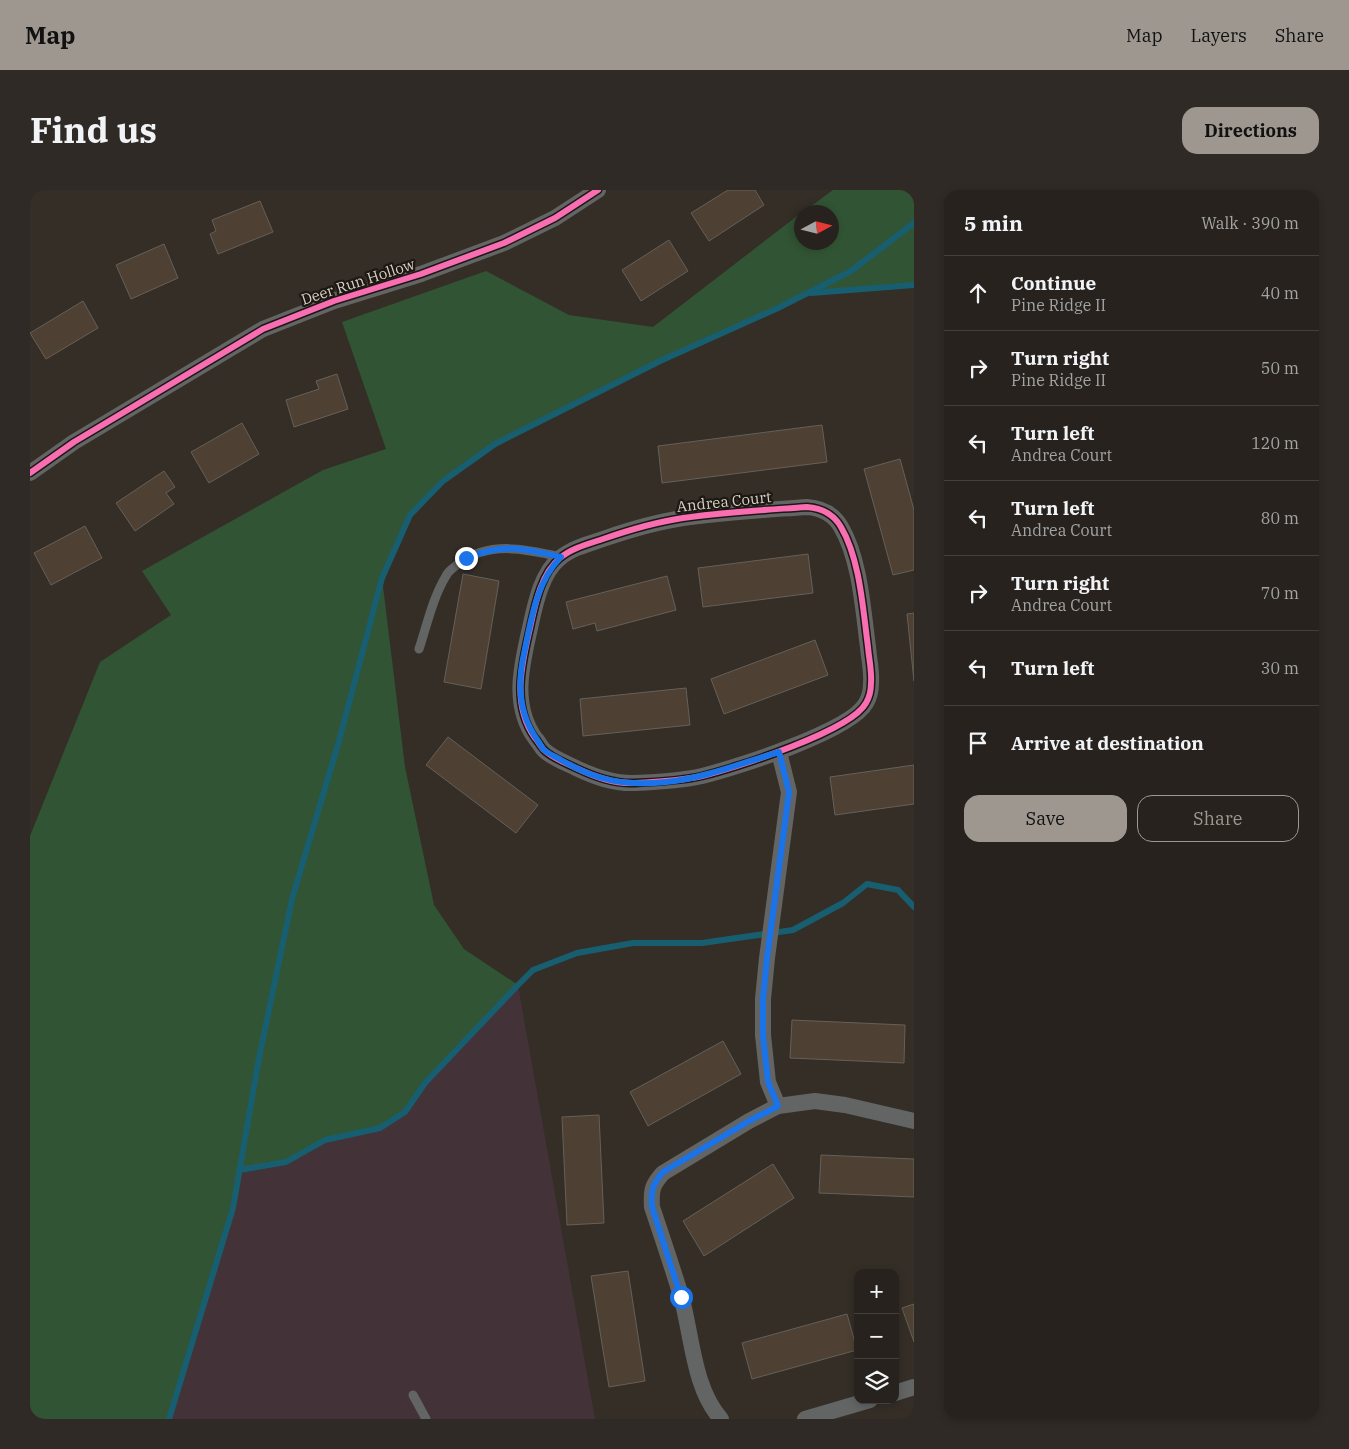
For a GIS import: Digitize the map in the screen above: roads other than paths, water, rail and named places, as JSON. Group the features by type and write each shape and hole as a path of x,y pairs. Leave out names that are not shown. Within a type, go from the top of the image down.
{"street":[{"name":"Deer Run Hollow","path":"30,473 74,442 263,329 334,301 421,274 504,243 556,218 598,190"},
{"name":"Andrea Court","path":"807,507 820,508 840,524 852,555 856,572 865,620 872,681 866,704 845,723 779,752 703,776 666,782 626,783 597,778 569,765 544,750 530,731 523,710 520,689 521,670 532,617 545,577 561,557 577,548 607,538 644,526 680,518 807,507"},
{"path":"778,1106 768,1082 763,1035 763,999 789,792 779,752"},
{"path":"722,1419 710,1402 697,1370 681,1297 652,1207 651,1194 654,1182 663,1172 778,1106 815,1101 844,1105 914,1121"},
{"path":"899,1392 914,1387"},
{"path":"805,1419 856,1404"}],"lane":[{"path":"419,649 437,594 447,574 466,558 486,550 507,548 532,550 561,557"},
{"path":"413,1395 426,1419"}],"waterway":[{"path":"169,1419 233,1208 259,1058 292,899 339,741 382,578 410,515 443,481 495,444 660,361 778,308 851,271 914,223"},
{"path":"811,293 914,285"},
{"path":"239,1170 286,1162 325,1140 380,1128 405,1112 425,1083 533,970 577,953 633,943 702,943 793,930 843,903 867,884 898,890 914,907"}]}
